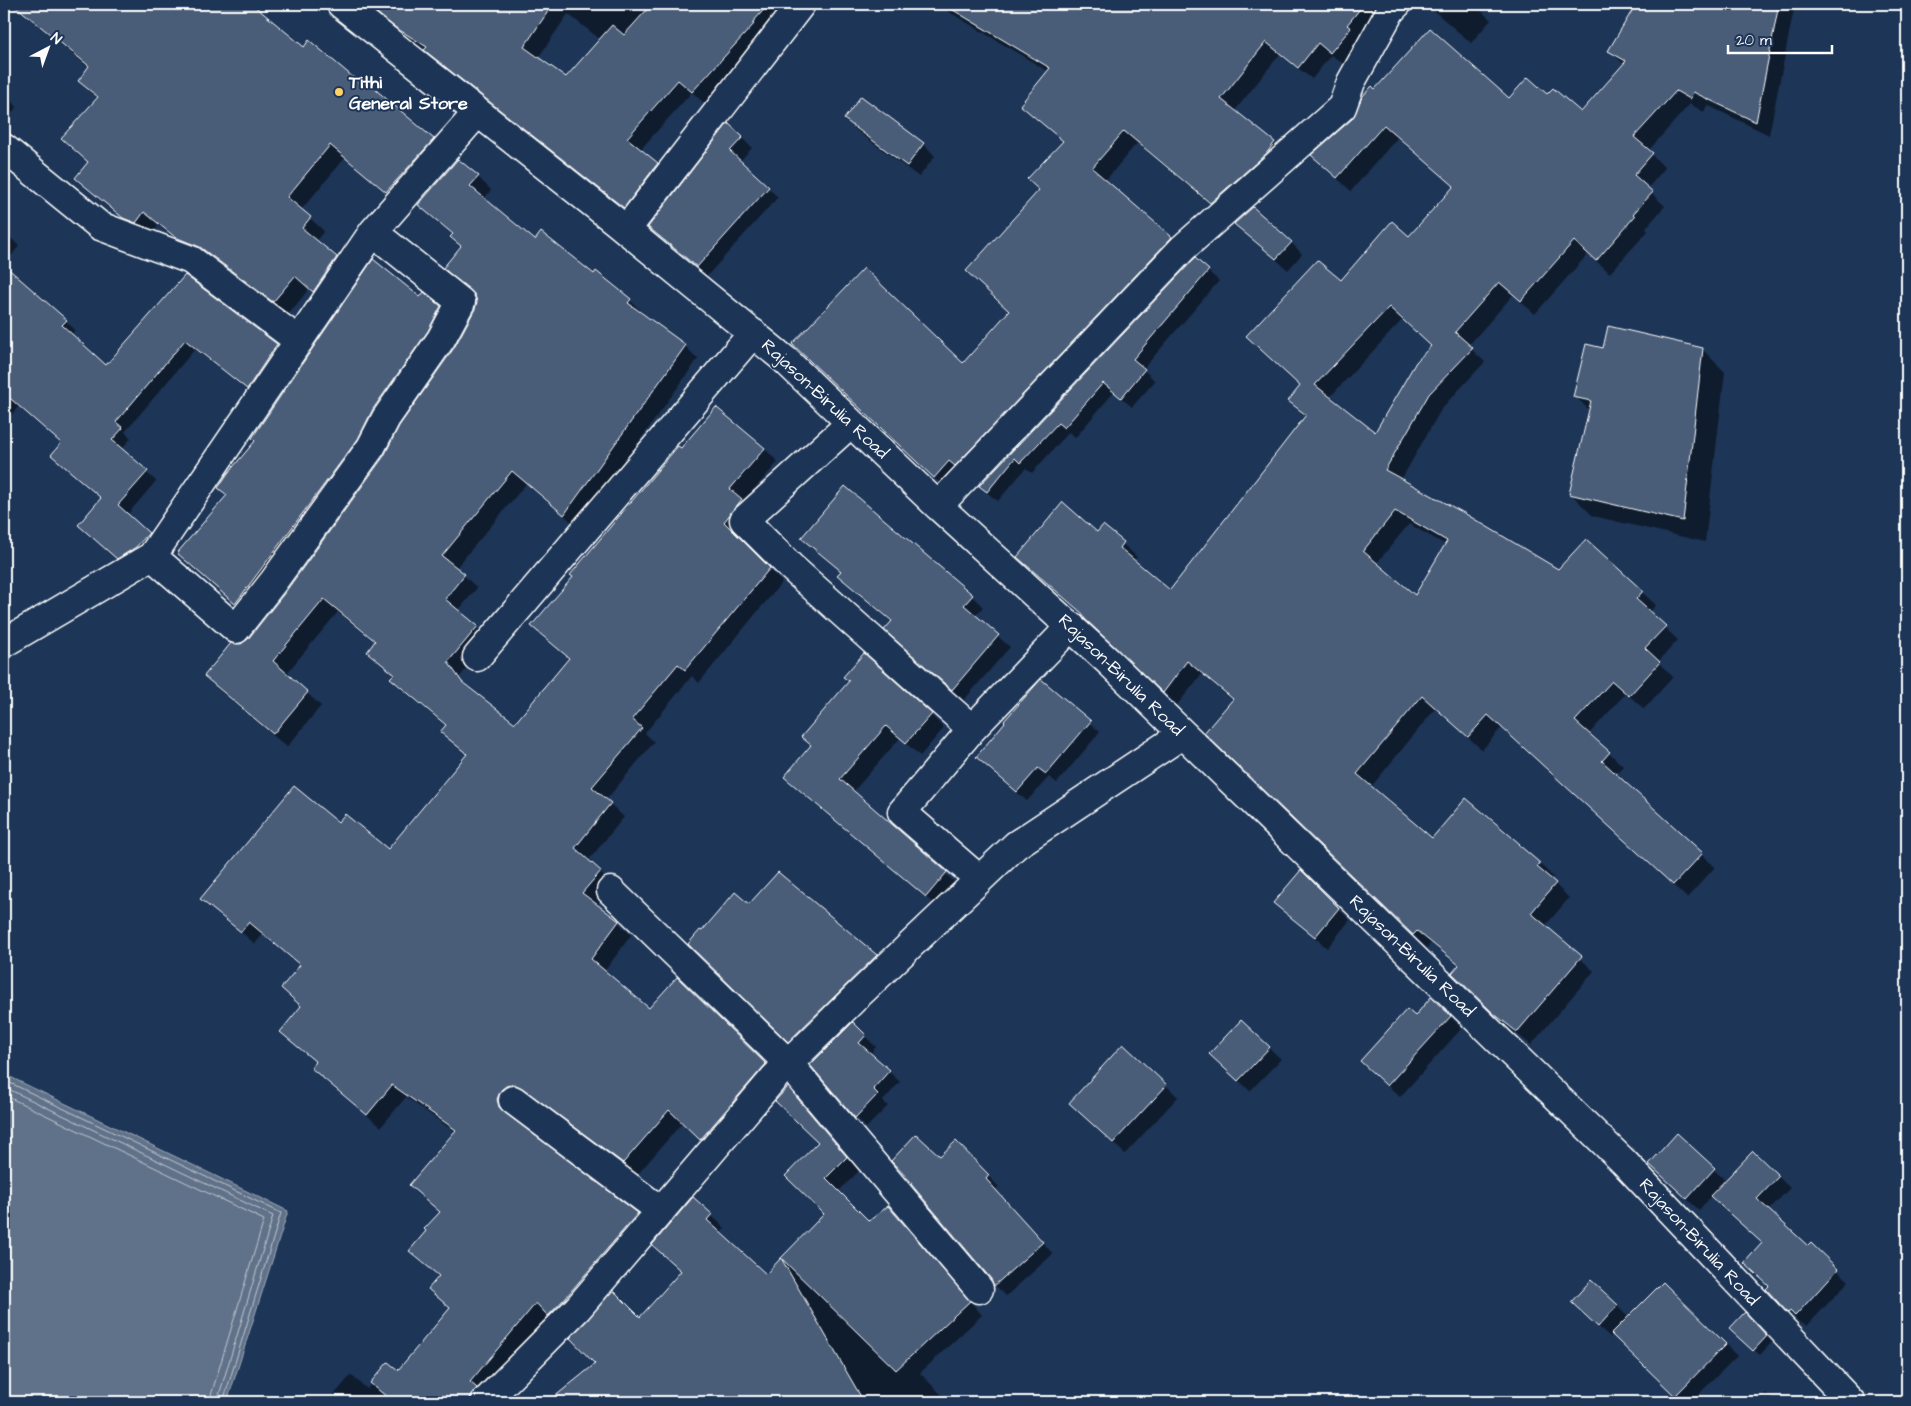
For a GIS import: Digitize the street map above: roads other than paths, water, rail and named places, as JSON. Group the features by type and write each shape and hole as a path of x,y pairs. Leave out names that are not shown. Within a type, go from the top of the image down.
{"street":[{"name":"Rajason-Birulia Road","path":"341,4 626,230 784,359 938,506 1071,626 1624,1162 1851,1402"},
{"path":"626,230 800,4"},
{"path":"938,506 1183,248 1342,108 1351,82 1391,10 1397,4"},
{"path":"4,643 152,556 373,232 477,113"},
{"path":"4,148 100,226 191,260 299,341"},
{"path":"152,556 236,629 274,582 371,447 386,418 441,339 462,302 373,232"},
{"path":"477,657 753,333"},
{"path":"851,423 744,520 791,567 972,729"},
{"path":"979,879 902,812 972,729 1071,626"},
{"path":"485,1402 578,1308 774,1078 979,879 1016,844 1183,734"},
{"path":"611,891 789,1064 979,1289"},
{"path":"513,1100 661,1211"}],"water":[{"path":"4,1074 288,1211 227,1402 4,1402"}],"place":[{"name":"Tithi General Store","path":"339,92"}]}
